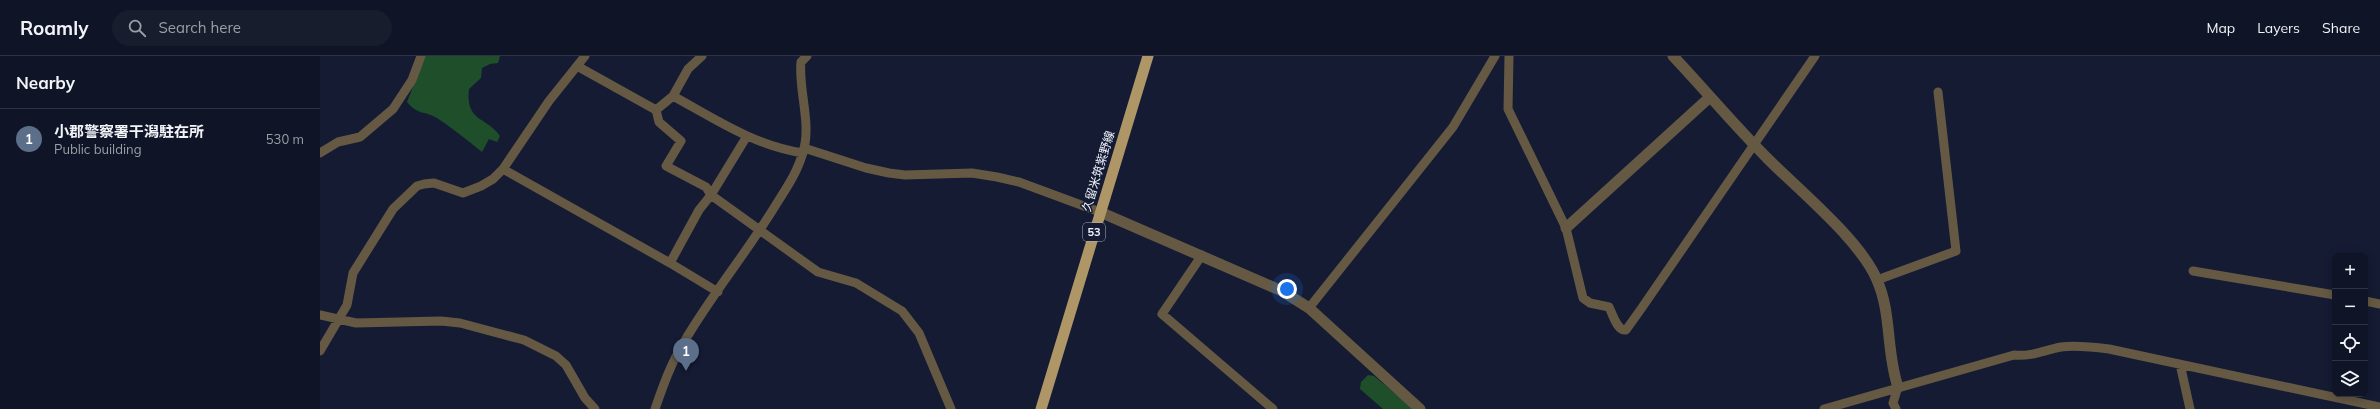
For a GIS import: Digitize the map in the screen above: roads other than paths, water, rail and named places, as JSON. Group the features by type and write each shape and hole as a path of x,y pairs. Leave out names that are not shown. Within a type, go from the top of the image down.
{"main road":[{"name":"久留米筑紫野線","path":"1041,409 1148,56"}],"street":[{"path":"320,153 338,142 360,137 393,109 412,80 421,56"},
{"path":"320,351 347,305 354,272 359,261 393,209 417,186 434,183 463,193 469,192 487,182 503,169 529,129 585,56"},
{"path":"656,110 673,96 688,69 702,56"},
{"path":"1310,308 1453,127 1495,56"},
{"path":"1509,56 1508,109 1566,228 1584,298 1590,303 1609,307 1619,328 1626,330 1815,56"},
{"path":"1674,56 1754,145 1851,242 1868,263 1878,280 1888,314 1898,387 1893,403 1896,409"},
{"path":"655,409 675,357 760,231 796,171 804,150 806,129 802,58"},
{"path":"577,66 656,110 659,122 681,141 666,166 706,187 711,195 818,272 856,283 902,311 919,333 951,409"},
{"path":"1878,280 1956,251 1938,92"},
{"path":"673,96 747,136 784,150 804,150 889,173 905,175 972,174 997,177 1019,182 1100,212 1270,285 1310,308 1421,409"},
{"path":"1566,228 1710,97"},
{"path":"670,262 699,210 711,195 747,136"},
{"path":"503,169 670,262 718,292"},
{"path":"1202,255 1162,314 1273,409"},
{"path":"2193,271 2332,294"},
{"path":"2368,302 2380,304"},
{"path":"320,315 361,323 441,321 460,323 524,340 556,356 566,365 585,398 594,409"},
{"path":"1824,409 2014,355 2026,356 2062,347 2082,346 2109,349 2380,407"},
{"path":"2180,364 2190,409"}],"place":[{"name":"小郡警察署干潟駐在所","path":"686,371"}]}
